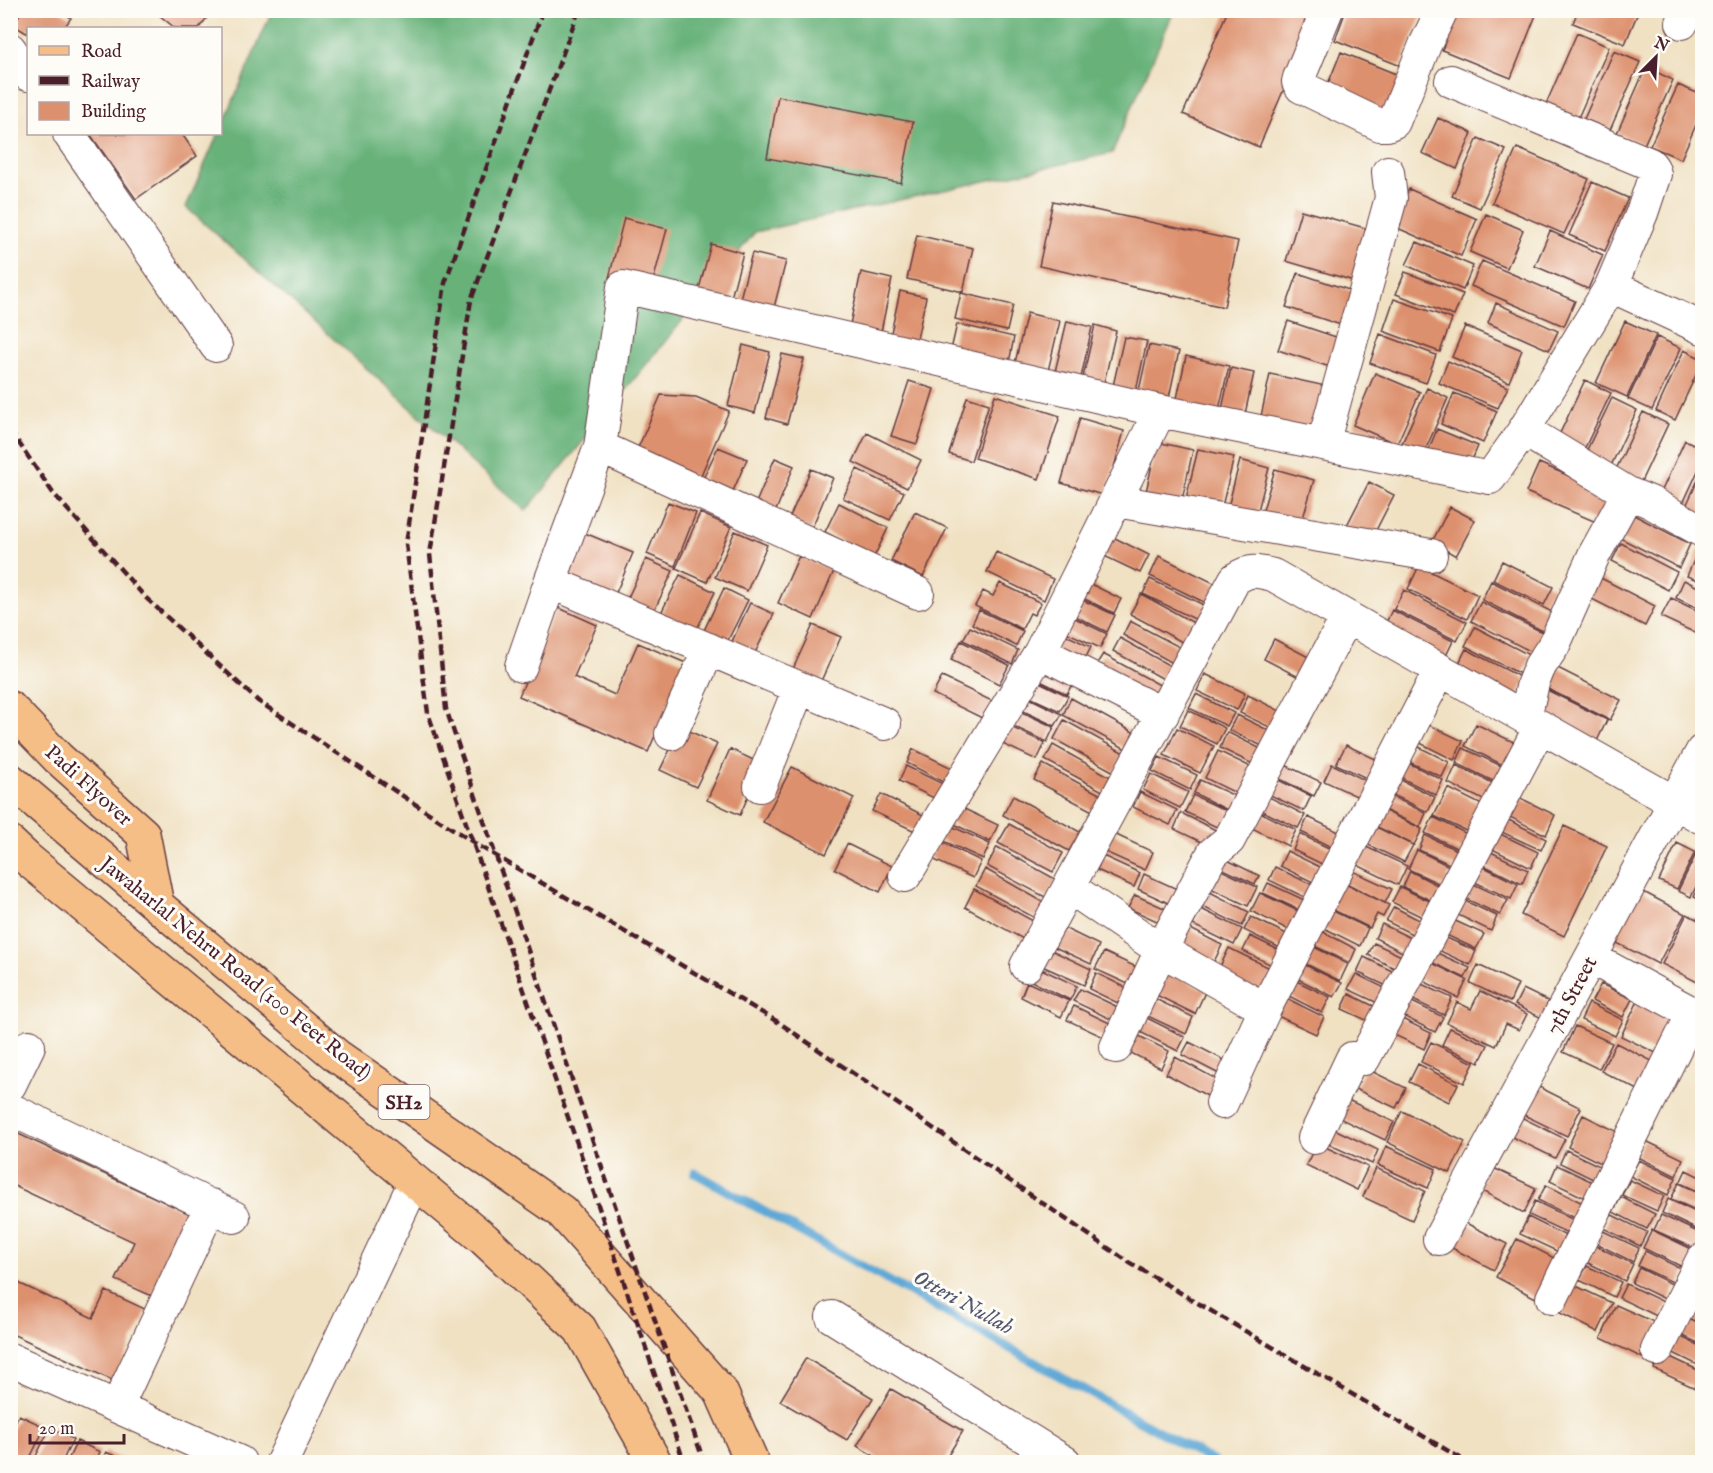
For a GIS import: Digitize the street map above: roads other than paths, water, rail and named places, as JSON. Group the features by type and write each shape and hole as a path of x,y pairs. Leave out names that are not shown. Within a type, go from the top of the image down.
{"main road":[{"name":"Padi Flyover","path":"10,708 58,758 143,834 157,905"},
{"name":"Jawaharlal Nehru Road (100 Feet Road)","path":"10,780 338,1056 561,1210 721,1392 752,1462"},
{"name":"SH2","path":"16,852 416,1181 484,1239 579,1329 655,1462"}],"street":[{"path":"1327,10 1298,82 1301,87 1380,125 1387,125 1394,122 1425,45 1442,10"},
{"path":"10,49 27,74"},
{"path":"521,666 600,447 623,287 1160,411 1490,478 1524,430 1611,286 1642,213 1654,174 1650,164 1451,81"},
{"path":"70,135 216,346"},
{"path":"1323,444 1391,198 1388,172"},
{"path":"1611,286 1702,328"},
{"path":"905,876 1040,652 1160,411"},
{"path":"1524,430 1628,493 1650,502 1702,531"},
{"path":"600,447 918,593"},
{"path":"1314,1138 1352,1058 1364,1059 1533,722 1533,683 1540,666 1554,645 1594,555 1628,493"},
{"path":"1116,501 1431,555"},
{"path":"1026,966 1235,579 1245,572 1273,575 1702,818"},
{"path":"550,582 885,724"},
{"path":"1116,1047 1161,950 1213,854 1229,840 1347,617"},
{"path":"671,734 709,649"},
{"path":"1040,652 1163,714"},
{"path":"1222,1103 1265,1009 1440,670"},
{"path":"760,786 799,688"},
{"name":"7th Street","path":"1439,1239 1702,751"},
{"path":"1069,887 1161,950 1265,1009"},
{"path":"1552,1298 1698,1016 1591,958"},
{"path":"10,1085 29,1046"},
{"path":"10,1109 222,1211 117,1407"},
{"path":"282,1462 416,1181"},
{"path":"1657,1350 1702,1260"},
{"path":"832,1317 1065,1462"},
{"path":"10,1359 240,1462"}],"waterway":[{"name":"Otteri Nullah","path":"695,1173 1214,1462"}],"railway":[{"path":"543,10 445,283 406,544 428,713 589,1178 684,1462"},
{"path":"579,10 471,300 430,554 446,709 704,1462"},
{"path":"10,430 53,493 144,596 258,701 479,846 778,1022 1130,1263 1467,1462"}]}
